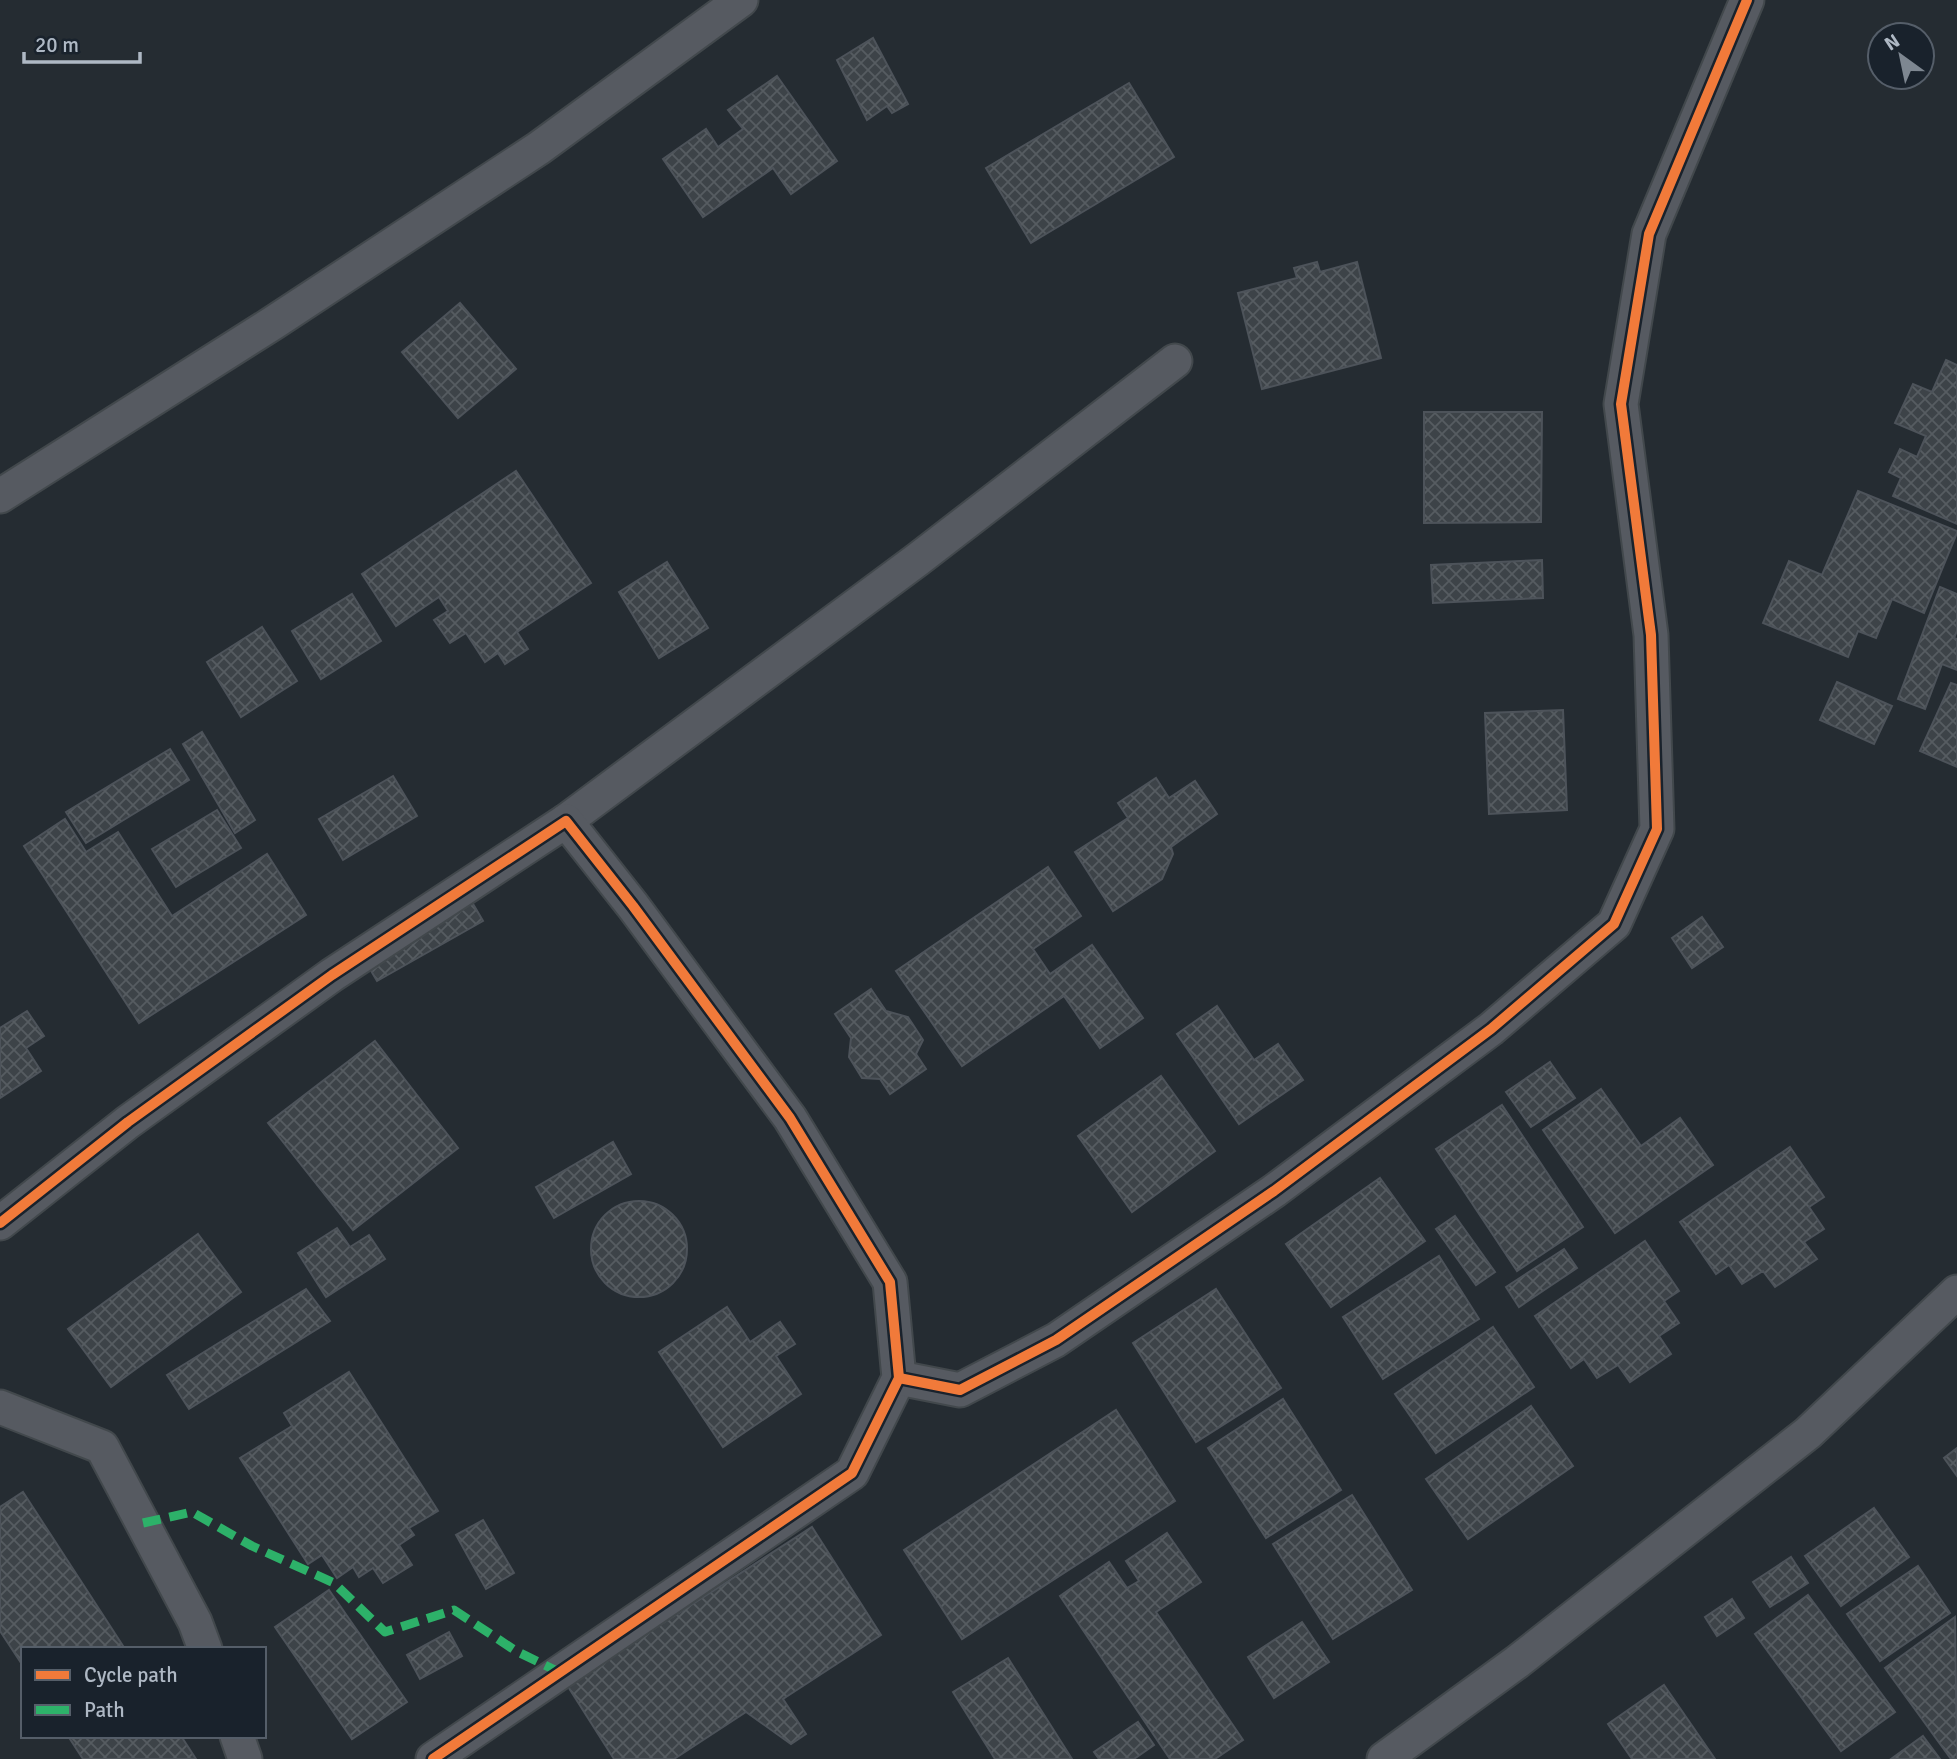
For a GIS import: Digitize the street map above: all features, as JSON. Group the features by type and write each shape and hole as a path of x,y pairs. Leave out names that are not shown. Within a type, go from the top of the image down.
{"street":[{"path":"0,496 272,323 538,148 741,0"},
{"path":"899,1377 960,1390 1056,1340 1274,1191 1470,1046 1614,924 1657,828 1651,635 1621,404 1649,234 1747,0"},
{"path":"0,1223 128,1122 332,975 566,821 918,560 1175,361"},
{"path":"433,1759 852,1473 899,1377 890,1282 790,1118 633,906 566,821"},
{"path":"1384,1759 1517,1662 1808,1433 1957,1292"},
{"path":"0,1407 102,1447 195,1622 204,1647"},
{"path":"238,1738 245,1759"}],"building":[{"path":"873,38 908,104 892,113 887,106 867,120 837,60"},
{"path":"777,76 837,161 791,194 773,168 703,217 663,159 706,129 718,147 743,129 728,110"},
{"path":"1129,83 1174,157 1031,243 986,168"},
{"path":"1317,262 1320,272 1357,262 1381,358 1262,389 1238,293 1297,278 1294,268"},
{"path":"460,303 516,369 458,418 402,352"},
{"path":"1946,360 1957,365 1957,524 1893,496 1901,478 1889,472 1900,449 1917,457 1926,436 1895,423 1913,384 1932,392"},
{"path":"1424,412 1542,412 1541,522 1424,523"},
{"path":"516,471 591,583 517,632 528,649 505,664 498,653 485,662 466,633 450,643 434,620 448,611 439,597 396,626 362,574"},
{"path":"1858,491 1957,533 1924,613 1892,599 1876,638 1858,631 1848,657 1763,623 1789,561 1822,575"},
{"path":"1542,560 1543,598 1433,603 1431,565"},
{"path":"667,562 708,628 659,658 619,592"},
{"path":"1940,587 1957,594 1957,631 1954,638 1957,639 1957,670 1942,664 1925,709 1898,699"},
{"path":"352,594 381,641 321,679 292,631"},
{"path":"262,627 297,681 241,717 207,662"},
{"path":"1837,682 1892,706 1874,744 1820,720"},
{"path":"1951,683 1957,685 1957,767 1920,751"},
{"path":"1563,710 1567,810 1489,814 1485,713"},
{"path":"202,732 255,820 235,833 183,744"},
{"path":"170,749 189,780 86,843 66,812"},
{"path":"393,776 417,816 343,860 319,819"},
{"path":"1156,778 1169,798 1195,781 1217,814 1171,847 1173,854 1162,879 1113,911 1075,852 1128,818 1118,803"},
{"path":"217,810 241,848 176,887 152,849"},
{"path":"65,819 86,852 118,832 172,916 267,854 306,915 139,1023 24,846"},
{"path":"1048,867 1081,916 1033,949 1050,974 1092,945 1143,1018 1100,1048 1064,996 962,1066 896,971"},
{"path":"469,897 483,921 377,981 363,957"},
{"path":"1702,917 1723,947 1692,968 1672,938"},
{"path":"871,989 886,1011 908,1017 923,1040 916,1054 926,1069 890,1094 880,1079 862,1078 849,1057 851,1038 835,1014"},
{"path":"1217,1006 1254,1060 1278,1044 1303,1080 1239,1124 1177,1034"},
{"path":"27,1011 44,1036 26,1048 41,1071 0,1098 0,1028"},
{"path":"375,1041 458,1148 353,1230 268,1123"},
{"path":"1550,1062 1575,1098 1531,1127 1506,1092"},
{"path":"1161,1076 1215,1151 1132,1212 1078,1136"},
{"path":"1601,1089 1641,1146 1680,1118 1713,1165 1615,1233 1543,1130"},
{"path":"1502,1105 1583,1227 1517,1271 1436,1149"},
{"path":"613,1142 631,1174 554,1218 536,1187"},
{"path":"1790,1147 1824,1197 1809,1207 1824,1229 1804,1242 1817,1259 1775,1287 1763,1271 1742,1284 1729,1265 1716,1274 1680,1222"},
{"path":"1380,1178 1425,1241 1331,1307 1286,1244"},
{"path":"639,1201 657,1205 673,1215 683,1231 687,1249 683,1267 673,1283 657,1293 639,1297 621,1293 605,1283 595,1267 591,1249 595,1231 605,1215 621,1205"},
{"path":"1455,1216 1495,1272 1476,1285 1436,1229"},
{"path":"337,1228 350,1247 369,1235 385,1259 326,1297 298,1253"},
{"path":"198,1234 241,1292 111,1387 68,1329"},
{"path":"1645,1241 1679,1291 1664,1301 1679,1323 1659,1336 1671,1354 1630,1382 1618,1365 1597,1378 1584,1359 1571,1368 1535,1316"},
{"path":"1564,1249 1577,1268 1519,1307 1506,1287"},
{"path":"1439,1256 1479,1319 1383,1379 1343,1317"},
{"path":"306,1289 330,1321 189,1409 167,1375"},
{"path":"1216,1289 1281,1388 1196,1442 1133,1343"},
{"path":"727,1307 750,1342 780,1322 795,1344 776,1356 801,1394 723,1447 659,1352"},
{"path":"1493,1327 1534,1387 1436,1453 1395,1394"},
{"path":"349,1372 438,1511 409,1528 414,1535 399,1545 412,1565 383,1583 373,1568 359,1577 353,1567 337,1578 322,1555 308,1564 240,1458 292,1426 284,1413"},
{"path":"1283,1399 1341,1490 1266,1538 1208,1448"},
{"path":"1531,1406 1573,1466 1468,1539 1426,1479"},
{"path":"1116,1410 1175,1501 962,1639 904,1550"},
{"path":"1957,1448 1957,1476 1944,1458"},
{"path":"23,1492 124,1647 21,1647 21,1663 0,1631 0,1507"},
{"path":"1352,1495 1412,1590 1333,1639 1273,1544"},
{"path":"1874,1508 1909,1557 1841,1606 1805,1556"},
{"path":"483,1520 514,1573 486,1589 456,1535"},
{"path":"812,1527 881,1635 783,1699 806,1734 791,1744 746,1712 674,1759 614,1759 567,1685"},
{"path":"1167,1533 1201,1582 1156,1612 1243,1740 1215,1759 1170,1759 1060,1596 1109,1562 1127,1588 1139,1581 1126,1561"},
{"path":"1791,1557 1808,1583 1770,1607 1753,1582"},
{"path":"1918,1566 1950,1613 1880,1661 1847,1614"},
{"path":"329,1590 407,1702 352,1739 275,1627"},
{"path":"1808,1595 1895,1712 1841,1751 1755,1634"},
{"path":"1732,1599 1744,1618 1717,1636 1705,1617"},
{"path":"1955,1617 1957,1759 1951,1759 1885,1668"},
{"path":"1302,1622 1329,1662 1274,1698 1248,1657"},
{"path":"449,1632 462,1656 420,1679 407,1655"},
{"path":"1008,1658 1072,1759 995,1759 953,1692"},
{"path":"1664,1685 1715,1759 1632,1759 1608,1724"},
{"path":"1138,1722 1154,1745 1134,1759 1099,1759 1094,1752"},
{"path":"1923,1736 1940,1759 1891,1759"},
{"path":"69,1738 182,1738 196,1759 83,1759"}],"marked path":[{"path":"143,1523 192,1512 252,1546 334,1583 385,1632 454,1610 516,1651 559,1672"}],"cycle path":[{"path":"899,1378 960,1390 1056,1340 1274,1191 1491,1029 1614,924 1657,829 1651,635 1621,404 1649,234 1747,0"},
{"path":"0,1223 128,1122 332,975 566,821 633,906 790,1118 890,1282 899,1378 852,1473 433,1759"}]}
